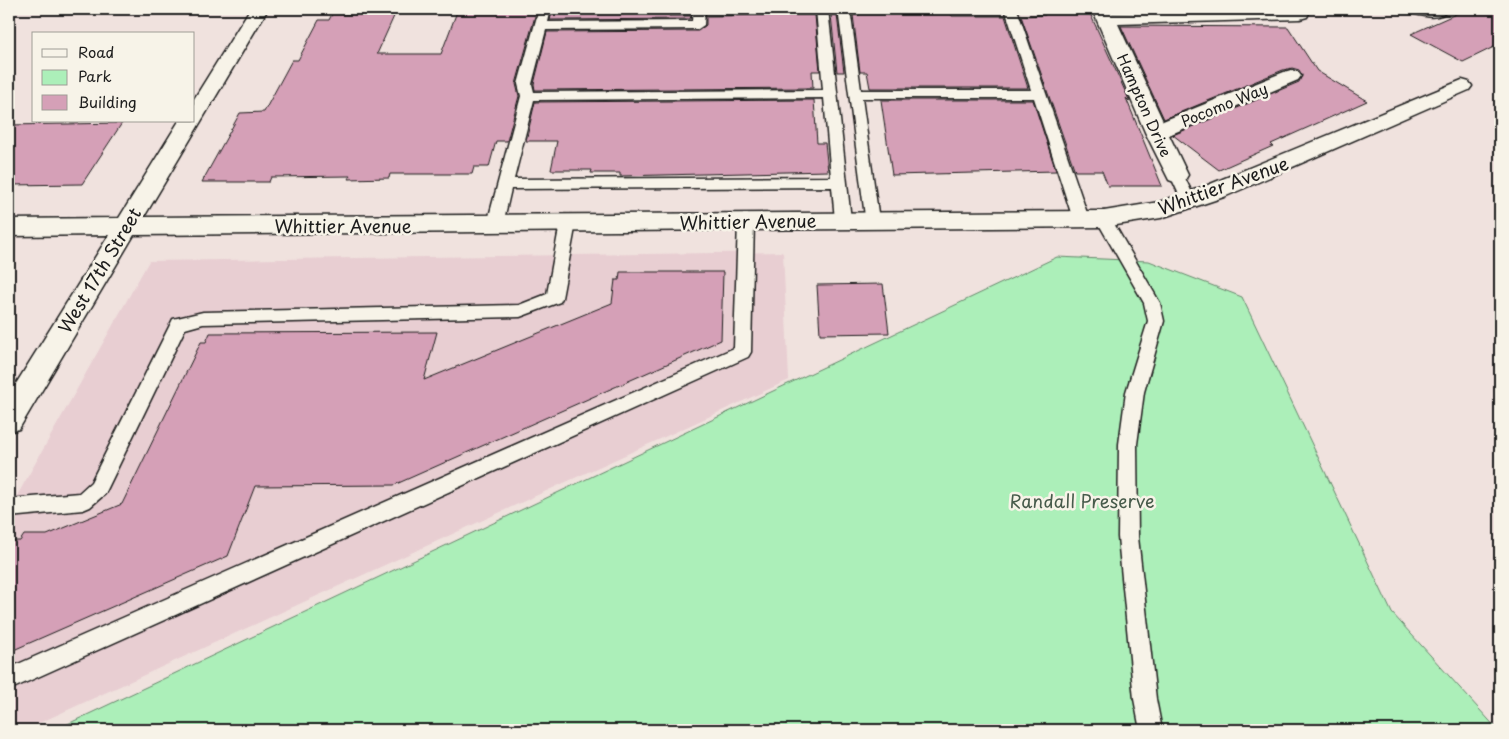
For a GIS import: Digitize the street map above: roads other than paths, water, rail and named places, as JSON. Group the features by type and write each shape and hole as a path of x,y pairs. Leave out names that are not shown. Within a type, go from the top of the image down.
{"street":[{"path":"195,114 259,9"},
{"path":"1103,14 1300,13 1302,9"},
{"path":"1418,9 1435,11 1440,9"},
{"name":"Hampton Drive","path":"1103,14 1177,176"},
{"name":"Pocomo Way","path":"1156,132 1291,76"},
{"name":"Whittier Avenue","path":"9,227 1092,219 1160,210 1189,201 1309,153 1462,86"},
{"name":"West 17th Street","path":"9,420 189,122"}],"lane":[{"path":"495,224 528,96 525,84 545,9"},
{"path":"540,26 698,25 699,9"},
{"path":"822,9 843,220"},
{"path":"844,9 871,220"},
{"path":"1011,9 1039,94 1092,219 1152,303 1156,321 1135,392 1128,444 1128,537 1145,699 1151,730"},
{"path":"528,96 830,94"},
{"path":"854,94 1039,94"},
{"name":"Hampton Drive","path":"1177,176 1189,201"},
{"path":"505,184 839,182"},
{"path":"9,679 742,352 746,221"},
{"path":"9,508 83,501 98,488 179,324 204,318 520,311 554,298 568,223"}],"park label":[{"name":"Randall Preserve","path":"1082,500"}]}
